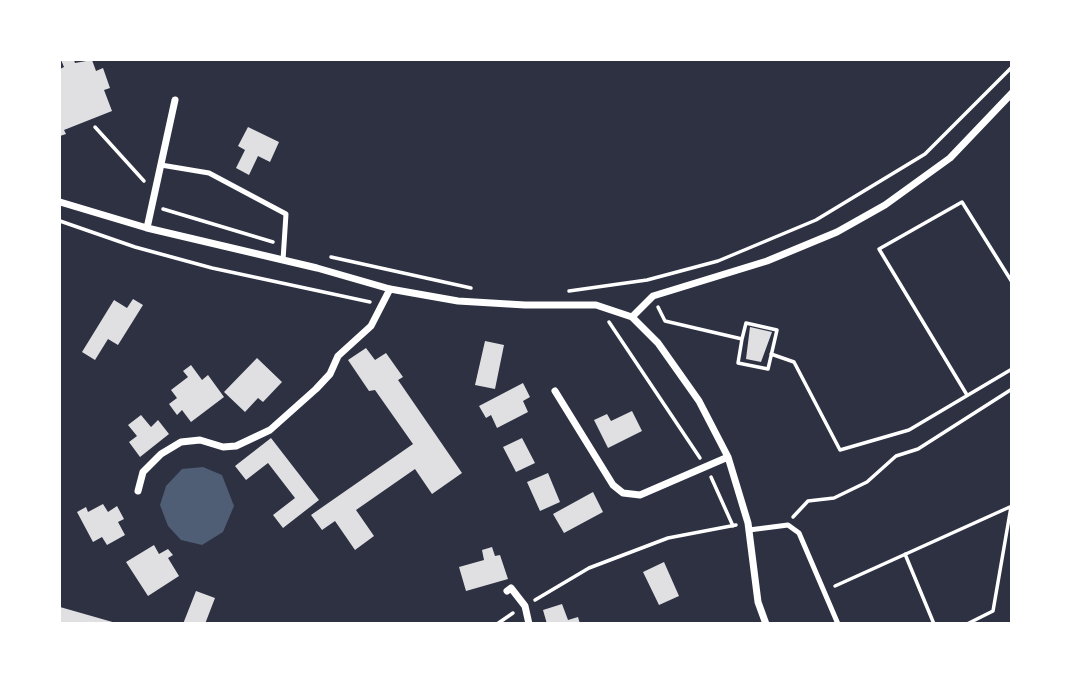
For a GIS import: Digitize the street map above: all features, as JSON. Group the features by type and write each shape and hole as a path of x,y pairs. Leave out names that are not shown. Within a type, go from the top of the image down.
{"street":[{"path":"632,317 653,296 767,261 837,232 885,205 950,158 1012,93"},
{"path":"147,228 175,100"},
{"path":"60,202 147,228 284,260 390,289 472,302 596,305 632,317 658,343 699,401 728,457 748,526 758,602 766,624"},
{"path":"138,491 143,472 161,454 181,442 200,440 223,447 236,446 270,430 330,374 338,356 371,326 390,289"},
{"path":"555,391 613,485 623,493 640,495 728,457"},
{"path":"507,591 511,588 525,606 529,624"}],"lane":[{"path":"161,165 209,173 286,214 284,260"},
{"path":"748,526 788,524 799,533 838,624"}],"path":[{"path":"557,291 647,280 706,264 816,220 925,154 1012,66"},
{"path":"95,127 155,193"},
{"path":"967,395 879,250 962,202 1012,282"},
{"path":"152,206 284,245"},
{"path":"60,221 135,247 212,268 383,305"},
{"path":"321,254 477,289"},
{"path":"653,296 665,321 742,339"},
{"path":"596,305 706,467 733,526"},
{"path":"746,323 777,330 768,369 738,363 742,339 746,323"},
{"path":"771,354 794,362 840,450 909,430 1012,369"},
{"path":"788,524 797,510 808,501 834,498 861,485 896,456 918,449 1012,389"},
{"path":"824,591 1012,507"},
{"path":"967,624 993,611 1012,507"},
{"path":"497,624 601,564 668,538 733,526 748,526"},
{"path":"905,554 934,624"}],"water":[{"path":"203,467 222,475 234,506 223,532 202,545 181,540 168,526 160,505 166,486 182,469"}],"building":[{"path":"61,60 74,60 75,63 92,60 96,71 103,68 110,88 104,90 112,111 64,130 66,134 60,136 60,69 64,67"},
{"path":"248,127 279,142 270,162 258,156 249,175 236,168 245,150 238,146"},
{"path":"133,299 143,305 118,345 108,339 95,360 82,352 114,300 127,308"},
{"path":"750,327 772,332 761,362 746,359"},
{"path":"485,341 504,345 495,389 475,385"},
{"path":"366,348 375,360 386,353 403,377 398,380 462,473 432,494 415,469 356,510 374,536 355,550 335,521 322,530 311,515 413,444 375,390 369,391 348,360"},
{"path":"257,358 282,382 263,402 258,398 245,412 224,392"},
{"path":"191,365 202,380 208,375 224,397 191,422 182,410 177,415 169,404 177,398 171,390 188,377 183,371"},
{"path":"523,383 530,397 523,401 528,412 497,428 491,415 486,418 479,406"},
{"path":"632,411 642,431 608,448 594,420 607,414 611,421"},
{"path":"141,415 151,427 158,420 169,434 140,457 129,442 137,436 128,425"},
{"path":"271,438 319,500 283,528 273,515 295,498 268,463 246,480 235,466"},
{"path":"522,438 535,463 516,472 503,447"},
{"path":"548,473 560,502 540,511 527,482"},
{"path":"593,492 603,512 564,533 553,514"},
{"path":"103,504 108,512 117,506 124,519 118,522 125,535 107,545 102,537 93,542 77,512 86,507 88,512"},
{"path":"154,545 159,554 168,549 173,555 168,558 179,576 148,596 126,562"},
{"path":"492,547 495,556 500,555 508,579 466,591 459,567 484,560 482,550"},
{"path":"664,562 679,596 659,605 643,572"},
{"path":"196,591 215,598 205,624 183,624"},
{"path":"562,604 568,620 578,617 580,624 547,624 543,610"},
{"path":"60,607 116,623 60,624"}]}
